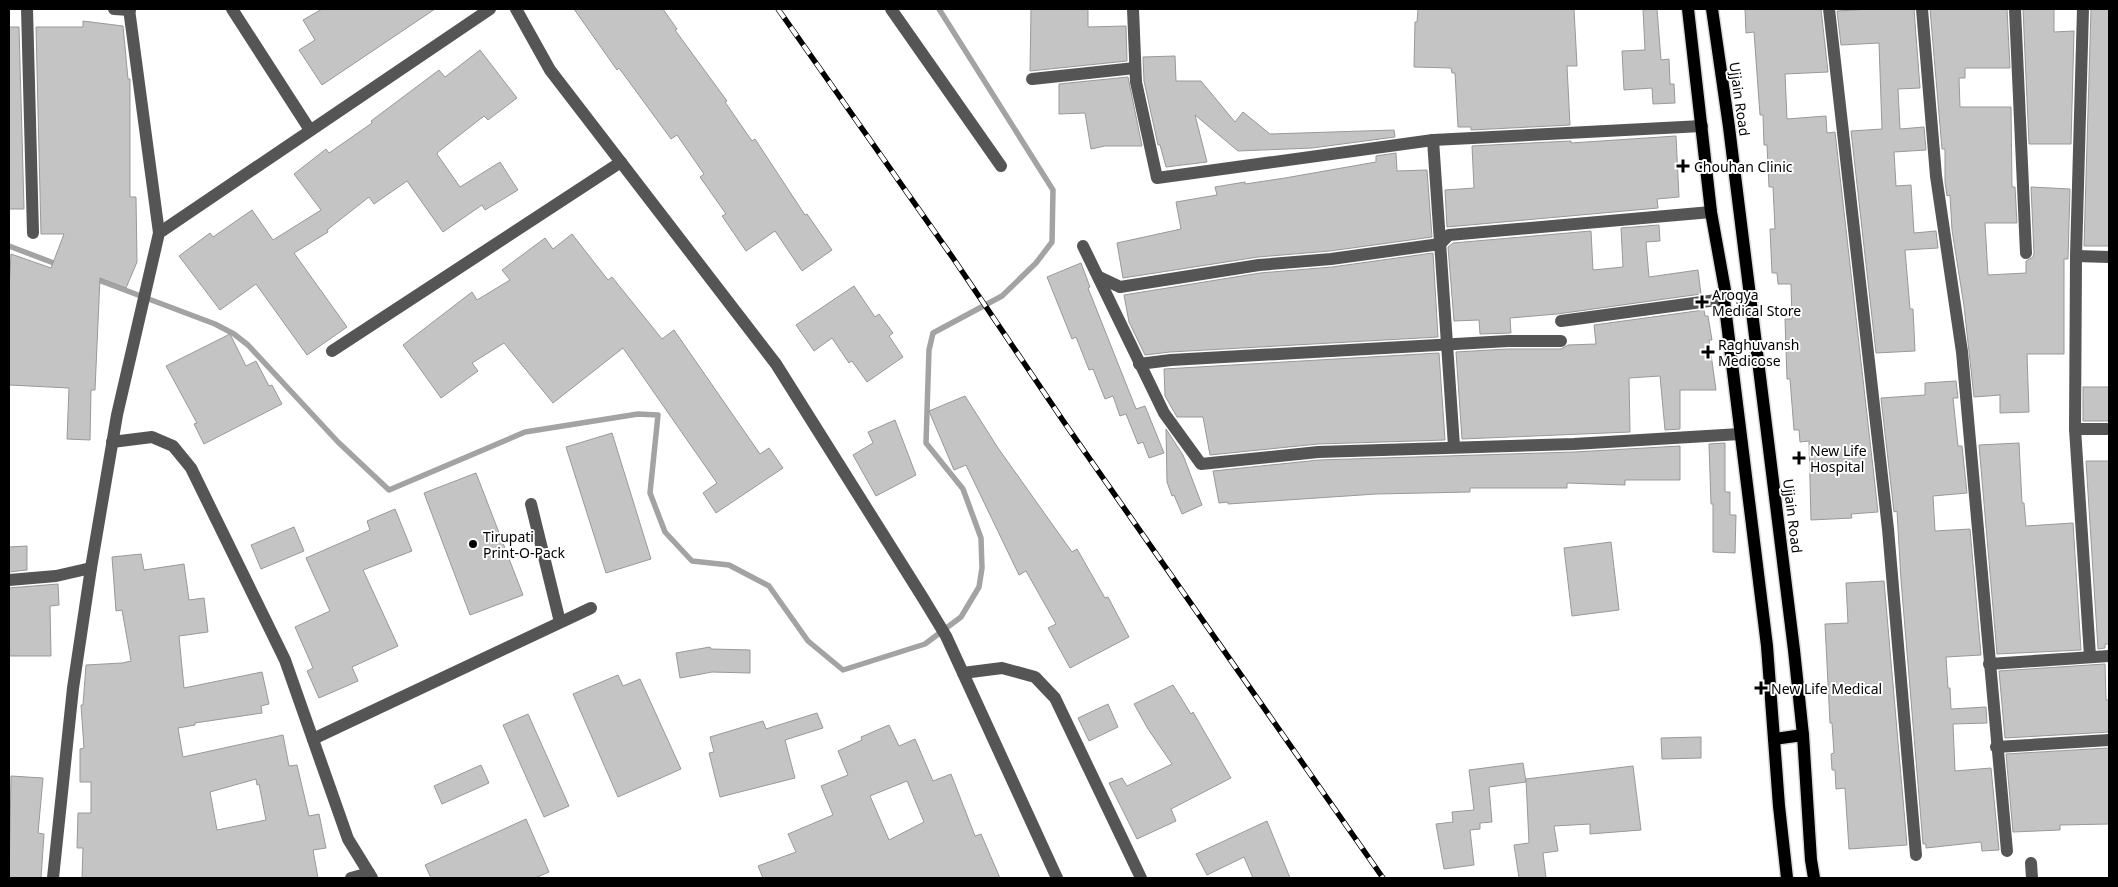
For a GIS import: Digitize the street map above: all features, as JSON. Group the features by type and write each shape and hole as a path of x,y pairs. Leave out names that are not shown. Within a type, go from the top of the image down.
{"main road":[{"path":"1688,9 1711,212 1725,290 1724,299 1767,646 1779,806 1787,878"},
{"name":"Ujjain Road","path":"1712,9 1732,147 1804,735 1811,860 1814,878"},
{"path":"1774,739 1804,735"}],"street":[{"path":"26,9 34,234"},
{"path":"53,878 73,688 91,568 117,415 159,233 130,10 114,9"},
{"path":"232,9 310,130"},
{"path":"159,233 490,9"},
{"path":"516,9 550,70 776,364 946,636 1057,878"},
{"path":"891,9 1001,166"},
{"path":"1133,9 1136,82 1157,178 1433,140 1702,126"},
{"path":"1829,9 1888,529 1916,855"},
{"path":"1922,9 1936,176 1962,352 2006,851"},
{"path":"2015,9 2026,253"},
{"path":"2083,9 2076,256 2075,429 2090,656"},
{"path":"1032,78 1135,68"},
{"path":"1433,140 1454,446"},
{"path":"332,351 621,162"},
{"path":"1099,277 1120,287 1259,265 1331,260 1440,244 1450,236 1711,212"},
{"path":"1083,246 1164,414 1201,464 1318,452 1454,446 1574,444 1740,434"},
{"path":"2076,256 2109,257"},
{"path":"1561,321 1724,299"},
{"path":"1140,364 1171,360 1448,346 1508,341 1561,341"},
{"path":"2075,429 2109,429"},
{"path":"112,442 152,437 173,446 191,468 285,660 348,839 370,876 351,878"},
{"path":"531,504 560,622"},
{"path":"9,580 56,576 91,568"},
{"path":"313,739 591,608"},
{"path":"1989,664 2109,656"},
{"path":"963,673 1002,668 1035,677 1055,698 1141,878"},
{"path":"1996,747 2109,740"},
{"path":"2031,863 2032,878"}],"building":[{"path":"322,9 435,9 322,85 299,50 315,40 303,20"},
{"path":"574,9 663,9 677,29 675,30 727,101 725,102 752,141 755,139 805,215 807,214 832,250 802,271 775,231 746,251 722,216 726,214 700,177 704,174 677,135 671,139 619,68 617,70"},
{"path":"1031,9 1088,9 1088,27 1126,26 1127,61 1030,71"},
{"path":"1418,9 1574,9 1577,66 1567,66 1570,125 1471,130 1471,127 1458,127 1455,73 1452,73 1451,68 1414,67 1415,22 1417,22"},
{"path":"1643,9 1657,9 1661,60 1669,59 1670,84 1674,84 1675,103 1653,104 1652,88 1624,90 1622,51 1645,50"},
{"path":"1745,9 1821,9 1828,72 1785,74 1787,119 1826,116 1827,133 1835,132 1878,512 1851,514 1852,518 1811,520 1809,441 1800,442 1799,430 1794,430 1790,379 1787,379 1785,319 1792,319 1791,284 1778,284 1777,273 1772,273 1770,229 1775,229 1773,187 1769,187 1767,145 1764,145 1763,115 1760,115 1754,32 1746,33"},
{"path":"1914,9 1920,88 1898,89 1900,129 1924,127 1926,150 1894,152 1896,186 1911,185 1914,233 1936,231 1938,248 1905,250 1910,309 1913,309 1915,351 1876,353 1851,131 1882,129 1879,43 1841,45 1837,11"},
{"path":"1930,9 2007,9 2010,68 1965,68 1965,78 1959,78 1960,107 2011,107 2012,187 2015,187 2017,223 1985,223 1988,275 2026,273 2026,261 2033,257 2034,253 2031,187 2070,189 2068,259 2064,259 2064,354 2027,354 2029,412 2000,413 2000,395 1974,397 1964,306 1952,230 1950,195 1947,196 1945,182 1945,149 1942,149"},
{"path":"2023,9 2054,9 2054,32 2074,31 2071,144 2029,144"},
{"path":"2091,9 2109,9 2109,246 2084,246"},
{"path":"83,21 123,26 128,79 130,79 130,197 136,197 137,262 126,288 100,278 95,390 91,390 90,440 67,439 69,388 9,385 11,254 51,268 64,234 41,234 36,27 83,27"},
{"path":"9,27 19,27 24,209 9,209"},
{"path":"480,50 517,98 488,120 484,116 437,154 460,187 500,162 518,190 485,210 482,205 443,232 407,181 374,204 369,197 327,230 328,232 294,253 347,327 307,355 256,284 220,310 179,256 210,233 213,237 252,210 273,240 321,210 294,174 326,149 329,153 372,123 371,121 439,70 445,77"},
{"path":"1175,56 1176,81 1201,81 1235,122 1243,112 1270,134 1394,130 1395,137 1312,148 1238,151 1195,115 1207,162 1166,167 1160,145 1158,145 1144,81 1143,57"},
{"path":"1128,77 1142,146 1105,146 1091,149 1085,113 1059,114 1059,84"},
{"path":"1676,136 1679,197 1657,199 1658,208 1447,227 1445,190 1474,188 1472,146 1571,141 1571,143"},
{"path":"1396,153 1397,171 1427,170 1432,237 1330,251 1258,257 1123,278 1117,243 1181,229 1176,202 1217,195 1215,187 1285,178 1376,162 1376,156"},
{"path":"1659,225 1660,241 1646,242 1649,277 1698,270 1701,294 1557,314 1510,318 1511,333 1480,334 1479,320 1454,321 1448,247 1453,243 1591,231 1593,270 1623,267 1621,228"},
{"path":"572,234 608,280 612,277 662,339 674,330 760,454 769,448 783,468 716,513 703,493 717,483 623,348 553,403 504,343 472,363 478,371 441,398 403,345 472,292 477,300 510,280 502,270 545,238 553,249"},
{"path":"1433,253 1438,337 1145,355 1129,322 1124,295 1260,273 1332,267"},
{"path":"1081,263 1090,287 1088,288 1136,409 1145,406 1164,453 1149,458 1143,442 1138,444 1126,414 1120,416 1113,396 1105,399 1093,369 1089,370 1076,337 1072,339 1047,277"},
{"path":"854,286 875,317 879,314 893,333 889,336 903,357 867,382 852,361 849,363 832,338 814,351 796,325"},
{"path":"1704,310 1705,316 1708,316 1712,340 1709,340 1716,390 1680,390 1680,429 1665,430 1660,376 1629,378 1630,432 1462,439 1456,352 1508,349 1561,349 1568,345 1596,344 1594,325"},
{"path":"230,334 246,366 256,361 269,386 272,385 282,404 204,444 194,424 197,423 166,366"},
{"path":"1439,353 1445,440 1318,444 1210,455 1203,417 1177,417 1165,396 1164,369"},
{"path":"1956,381 1958,398 1953,398 1958,446 1962,446 1967,493 1933,496 1935,531 1970,529 1981,655 1946,657 1948,688 1950,688 1951,709 1986,707 1987,723 1953,724 1955,771 1991,768 1999,850 1982,851 1981,842 1926,848 1926,844 1923,844 1897,511 1894,512 1881,398 1925,395 1925,383"},
{"path":"2083,387 2109,387 2109,421 2083,421"},
{"path":"965,396 998,448 1072,552 1077,549 1105,598 1108,597 1129,637 1070,668 1048,628 1056,624 1026,571 1019,575 966,465 954,470 929,411"},
{"path":"895,420 916,475 876,496 853,455 873,443 868,432"},
{"path":"1166,429 1183,455 1202,505 1182,514 1167,482"},
{"path":"612,433 651,559 606,573 566,447"},
{"path":"1725,443 1725,492 1730,492 1730,515 1736,515 1735,553 1713,552 1713,504 1711,504 1709,444"},
{"path":"2019,443 2022,503 2024,503 2026,526 2073,523 2081,650 1997,654 1979,445"},
{"path":"1680,446 1680,480 1625,480 1625,485 1567,483 1567,488 1470,488 1470,492 1376,494 1228,504 1228,502 1219,503 1213,471 1319,460 1574,452"},
{"path":"2086,461 2109,461 2109,644 2105,644 2105,648 2098,649"},
{"name":"Tirupati Print-O-Pack","path":"476,473 523,595 470,615 424,493"},
{"path":"395,509 412,551 363,570 398,646 352,667 358,681 319,698 307,671 313,668 295,627 330,611 306,558 370,530 367,521"},
{"path":"294,527 304,551 261,569 251,545"},
{"path":"1611,542 1619,610 1572,616 1564,548"},
{"path":"27,546 27,570 9,572 9,547"},
{"path":"141,554 144,570 184,564 189,600 204,598 208,632 179,636 184,688 262,672 269,704 261,706 262,713 195,723 195,725 178,728 183,757 283,735 289,766 297,765 309,816 319,814 326,848 313,850 318,878 82,878 83,848 77,848 78,813 91,813 91,782 80,782 80,749 84,748 81,705 83,705 86,665 131,661 122,610 116,611 112,557","holes":["256,779 257,785 259,784 266,820 217,830 210,792"]},
{"path":"1884,581 1907,845 1849,849 1845,788 1836,789 1835,770 1832,770 1831,754 1834,753 1832,723 1830,723 1825,624 1848,623 1846,583"},
{"path":"58,584 59,605 50,606 51,656 9,656 9,588"},
{"path":"710,647 711,649 750,650 750,673 712,672 680,678 676,653"},
{"path":"2105,664 2106,700 2109,700 2109,732 2005,738 1999,671"},
{"path":"618,675 623,686 640,679 681,769 618,797 573,694"},
{"path":"1173,685 1191,714 1193,712 1231,778 1171,809 1176,821 1137,839 1109,783 1122,778 1127,786 1172,764 1148,729 1134,704"},
{"path":"1108,704 1118,727 1089,741 1078,718"},
{"path":"817,713 823,728 785,740 795,778 720,797 709,753 714,752 710,737 763,721 766,729"},
{"path":"528,714 569,806 544,817 503,725"},
{"path":"889,725 899,746 915,739 933,781 951,774 975,836 981,834 1000,878 763,878 758,866 796,852 788,834 833,815 821,786 848,775 838,751 862,740 861,737","holes":["907,781 924,822 889,840 870,796"]},
{"path":"1701,737 1701,758 1662,759 1661,738"},
{"path":"2109,748 2109,824 2060,825 2060,830 2013,832 2006,754"},
{"path":"1523,763 1526,782 1489,787 1492,822 1480,823 1480,829 1470,830 1474,865 1444,869 1436,824 1453,822 1452,812 1474,810 1469,770"},
{"path":"481,765 489,783 442,804 434,786"},
{"path":"1633,766 1641,830 1590,834 1590,824 1554,826 1558,851 1543,853 1546,878 1519,878 1514,845 1529,843 1526,779"},
{"path":"11,776 43,778 38,833 44,834 41,878 9,878"},
{"path":"526,819 549,872 535,878 431,878 425,865"},
{"path":"1267,821 1290,878 1253,878 1244,857 1207,875 1196,854"}],"waterway":[{"path":"93,278 215,324 234,334 248,345 338,442 389,490 525,432 638,414 658,415 650,493 665,532 692,561 729,565 769,586 808,641 843,670 925,644 961,617 979,587 982,568 981,538 963,489 926,443 929,350 933,333 1002,296 1036,263 1052,242 1053,190 939,9"},
{"path":"9,246 59,265"}],"railway":[{"path":"778,9 1383,878"}],"place":[{"name":"Chouhan Clinic","path":"1683,166"},
{"name":"Arogya Medical Store","path":"1702,302"},
{"name":"Raghuvansh Medicose","path":"1708,352"},
{"name":"New Life Hospital","path":"1799,458"},
{"name":"Tirupati Print-O-Pack","path":"473,544"},
{"name":"New Life Medical","path":"1761,688"}]}
